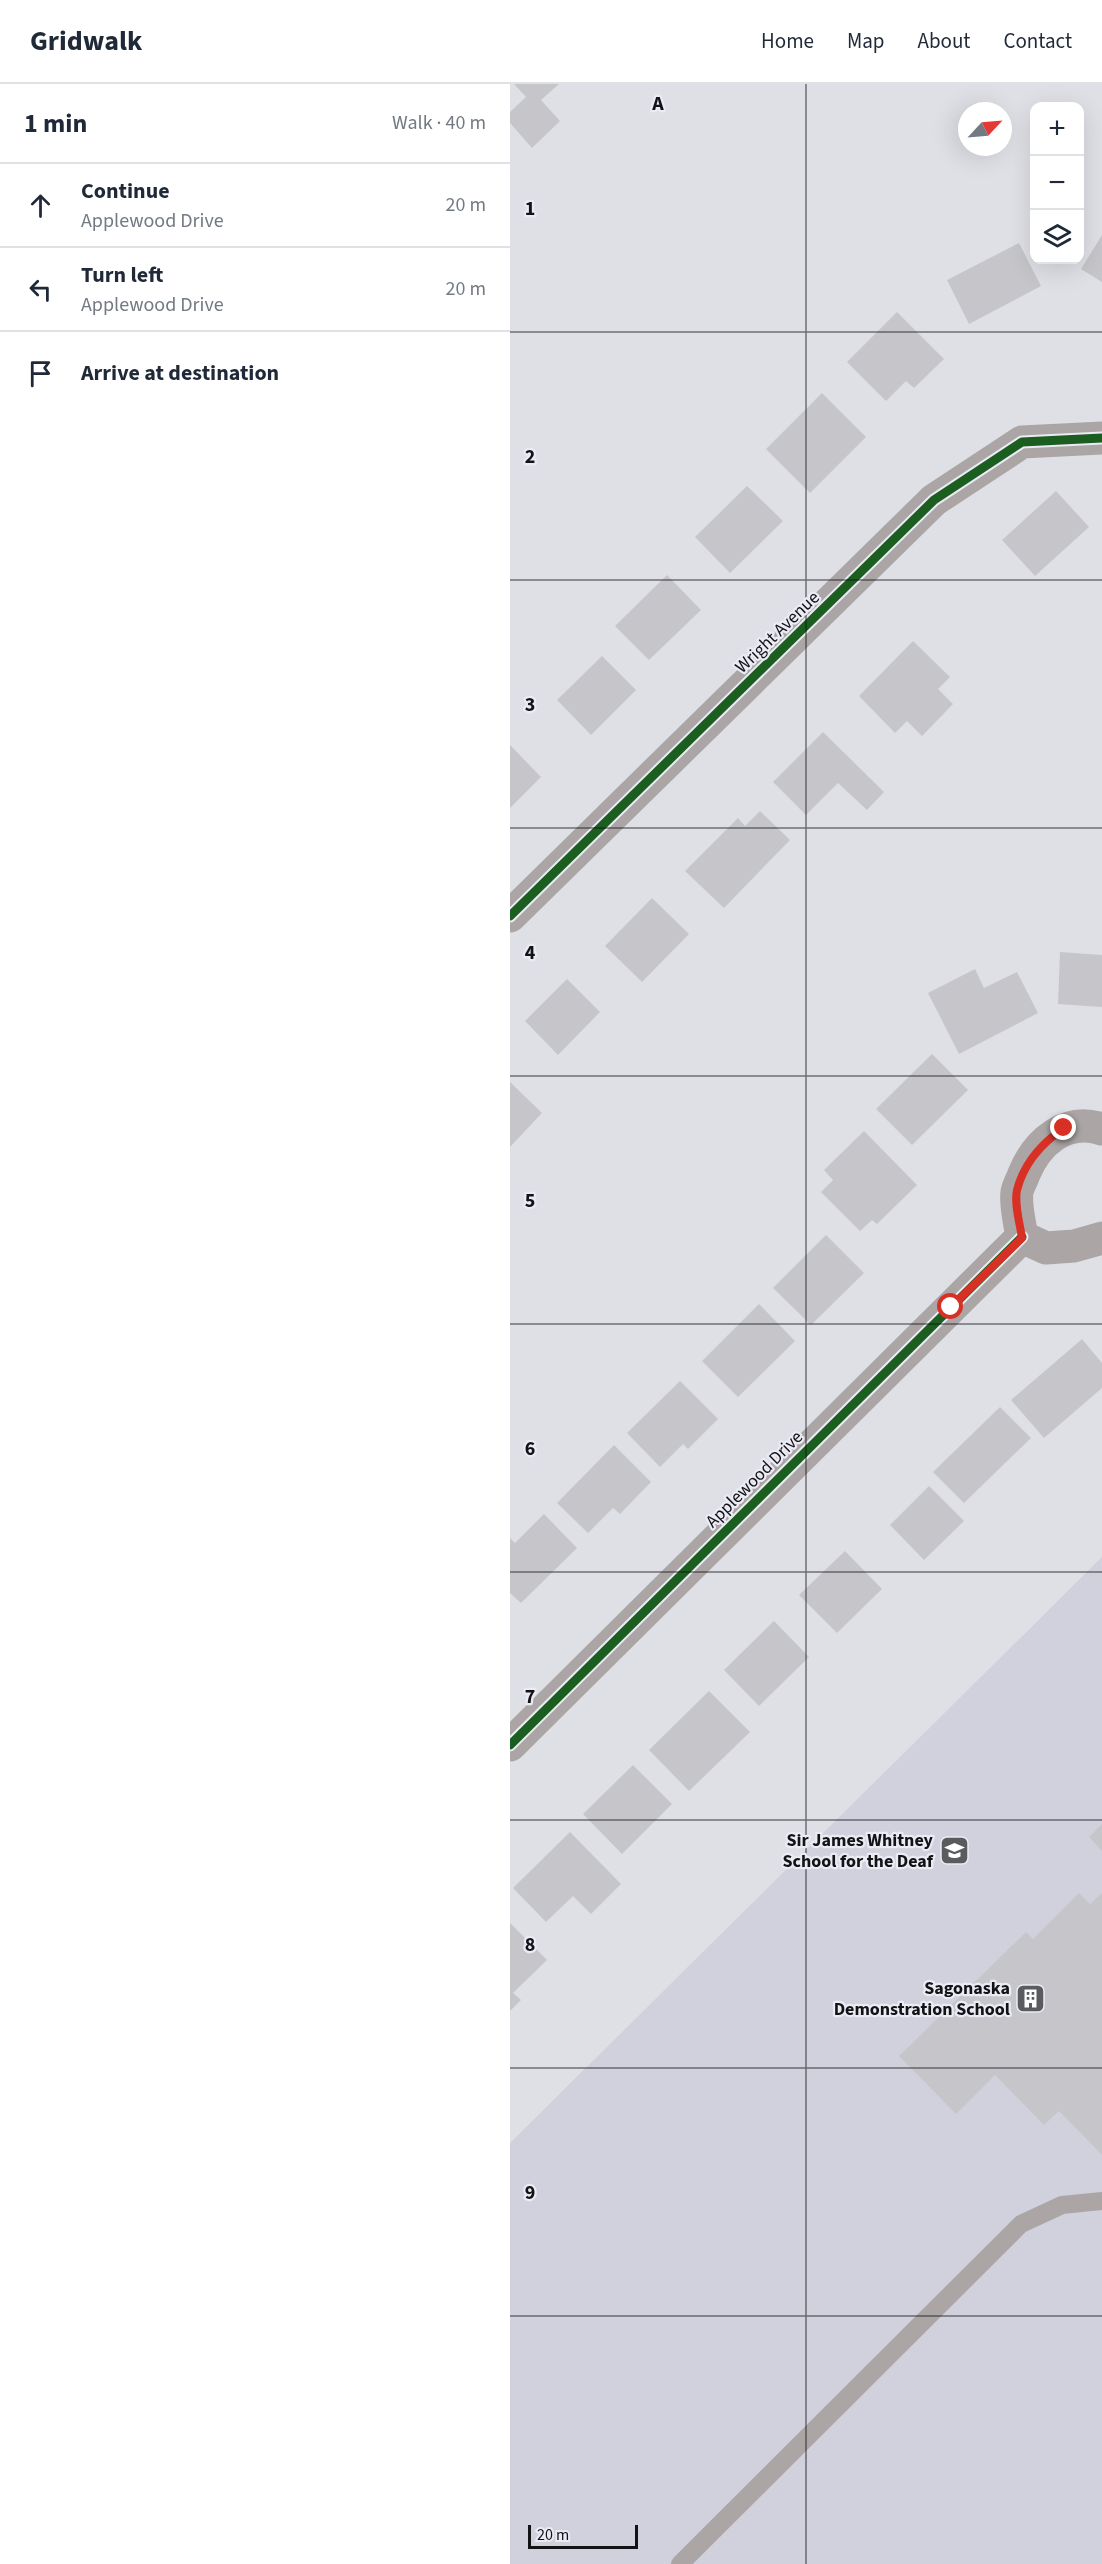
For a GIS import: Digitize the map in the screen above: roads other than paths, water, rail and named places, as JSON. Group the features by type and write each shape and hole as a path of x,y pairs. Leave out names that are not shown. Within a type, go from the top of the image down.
{"street":[{"name":"Wright Avenue","path":"510,916 934,500 1022,442 1102,438"},
{"path":"1102,1129 1089,1125 1064,1128 1043,1143 1027,1165 1017,1192 1022,1238 1046,1248 1074,1246 1102,1238"},
{"name":"Applewood Drive","path":"510,1745 1022,1238"}],"lane":[{"path":"680,2564 1022,2224 1062,2205 1102,2201"}],"place":[{"name":"Sir James Whitney School for the Deaf","path":"954,1850"},
{"name":"Sagonaska Demonstration School","path":"1031,1998"}]}
